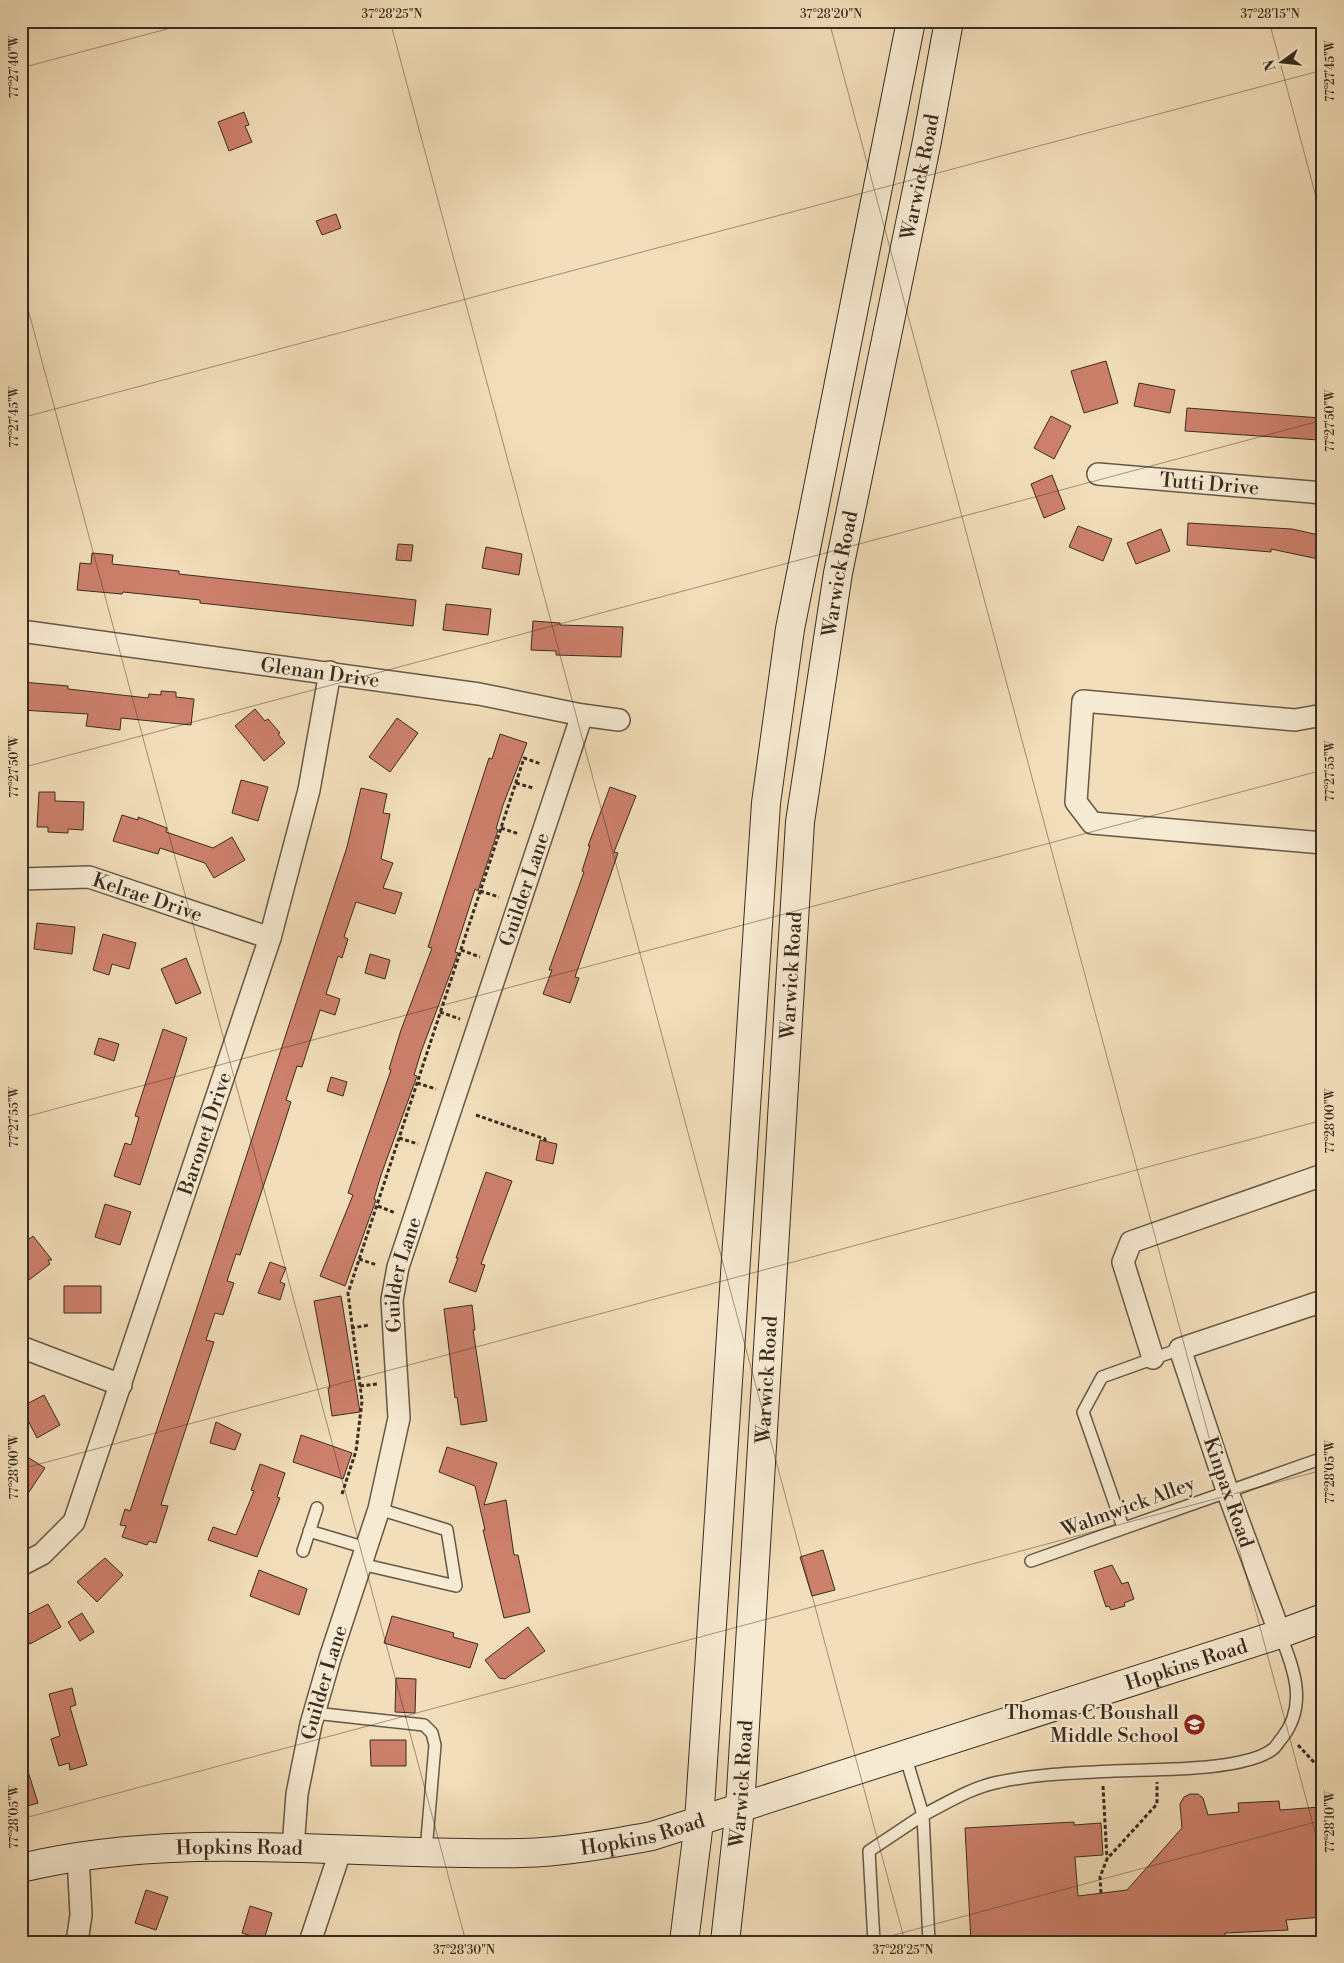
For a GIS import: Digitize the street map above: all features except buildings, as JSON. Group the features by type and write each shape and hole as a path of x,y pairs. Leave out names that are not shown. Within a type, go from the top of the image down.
{"main road":[{"name":"Warwick Road","path":"684,1942 699,1822 766,813 774,737 790,629 911,21"},
{"name":"Warwick Road","path":"725,1942 740,1808 800,822 838,573 927,140 949,21"},
{"name":"Hopkins Road","path":"21,1868 78,1855 171,1847 522,1853 577,1849 652,1836 1280,1634 1323,1618"}],"street":[{"name":"Tutti Drive","path":"1098,474 1323,493"},
{"name":"Glenan Drive","path":"21,631 479,694 582,715 619,720"},
{"name":"Baronet Drive","path":"21,1565 42,1554 74,1522 270,938 309,790 330,672"},
{"path":"1323,715 1295,720 1083,701 1076,802 1092,823 1323,843"},
{"name":"Guilder Lane","path":"293,1848 297,1794 314,1712 379,1509 399,1418 392,1300 398,1267 582,715"},
{"name":"Kelrae Drive","path":"21,879 89,876 270,938"},
{"path":"1153,1358 1123,1262 1131,1242 1323,1175"},
{"path":"1180,1349 1323,1301"},
{"path":"21,1347 121,1385"},
{"name":"Kinpax Road","path":"1180,1349 1227,1490 1280,1634"},
{"path":"310,1942 341,1849"},
{"path":"77,1942 81,1915 78,1855"}],"lane":[{"path":"1123,1527 1083,1412 1102,1377 1180,1349"},
{"name":"Walmwick Alley","path":"1031,1561 1227,1490 1323,1458"},
{"path":"303,1551 316,1508"},
{"path":"309,1530 364,1556 456,1586 447,1530 379,1509"},
{"path":"874,1942 869,1851 923,1815 969,1792 998,1782 1031,1777 1174,1769 1249,1761 1273,1749 1292,1726 1298,1696 1293,1666 1280,1634"},
{"path":"314,1712 424,1725 432,1733 435,1745 426,1851"},
{"path":"905,1755 923,1815 929,1942"}],"path":[{"path":"342,1494 356,1452 362,1416 348,1294 524,758 541,764"},
{"path":"516,783 534,788"},
{"path":"501,828 519,834"},
{"path":"480,892 499,897"},
{"path":"461,950 480,957"},
{"path":"440,1012 460,1019"},
{"path":"417,1083 436,1089"},
{"path":"476,1116 545,1139 544,1141"},
{"path":"399,1138 418,1144"},
{"path":"378,1206 395,1213"},
{"path":"359,1259 377,1265"},
{"path":"351,1328 370,1325"},
{"path":"360,1386 377,1384"},
{"path":"1298,1745 1323,1772"},
{"path":"1101,1893 1100,1877 1107,1859 1157,1804 1157,1782"},
{"path":"1103,1785 1107,1859"}],"place":[{"name":"Thomas C Boushall Middle School","path":"1195,1724"}]}
